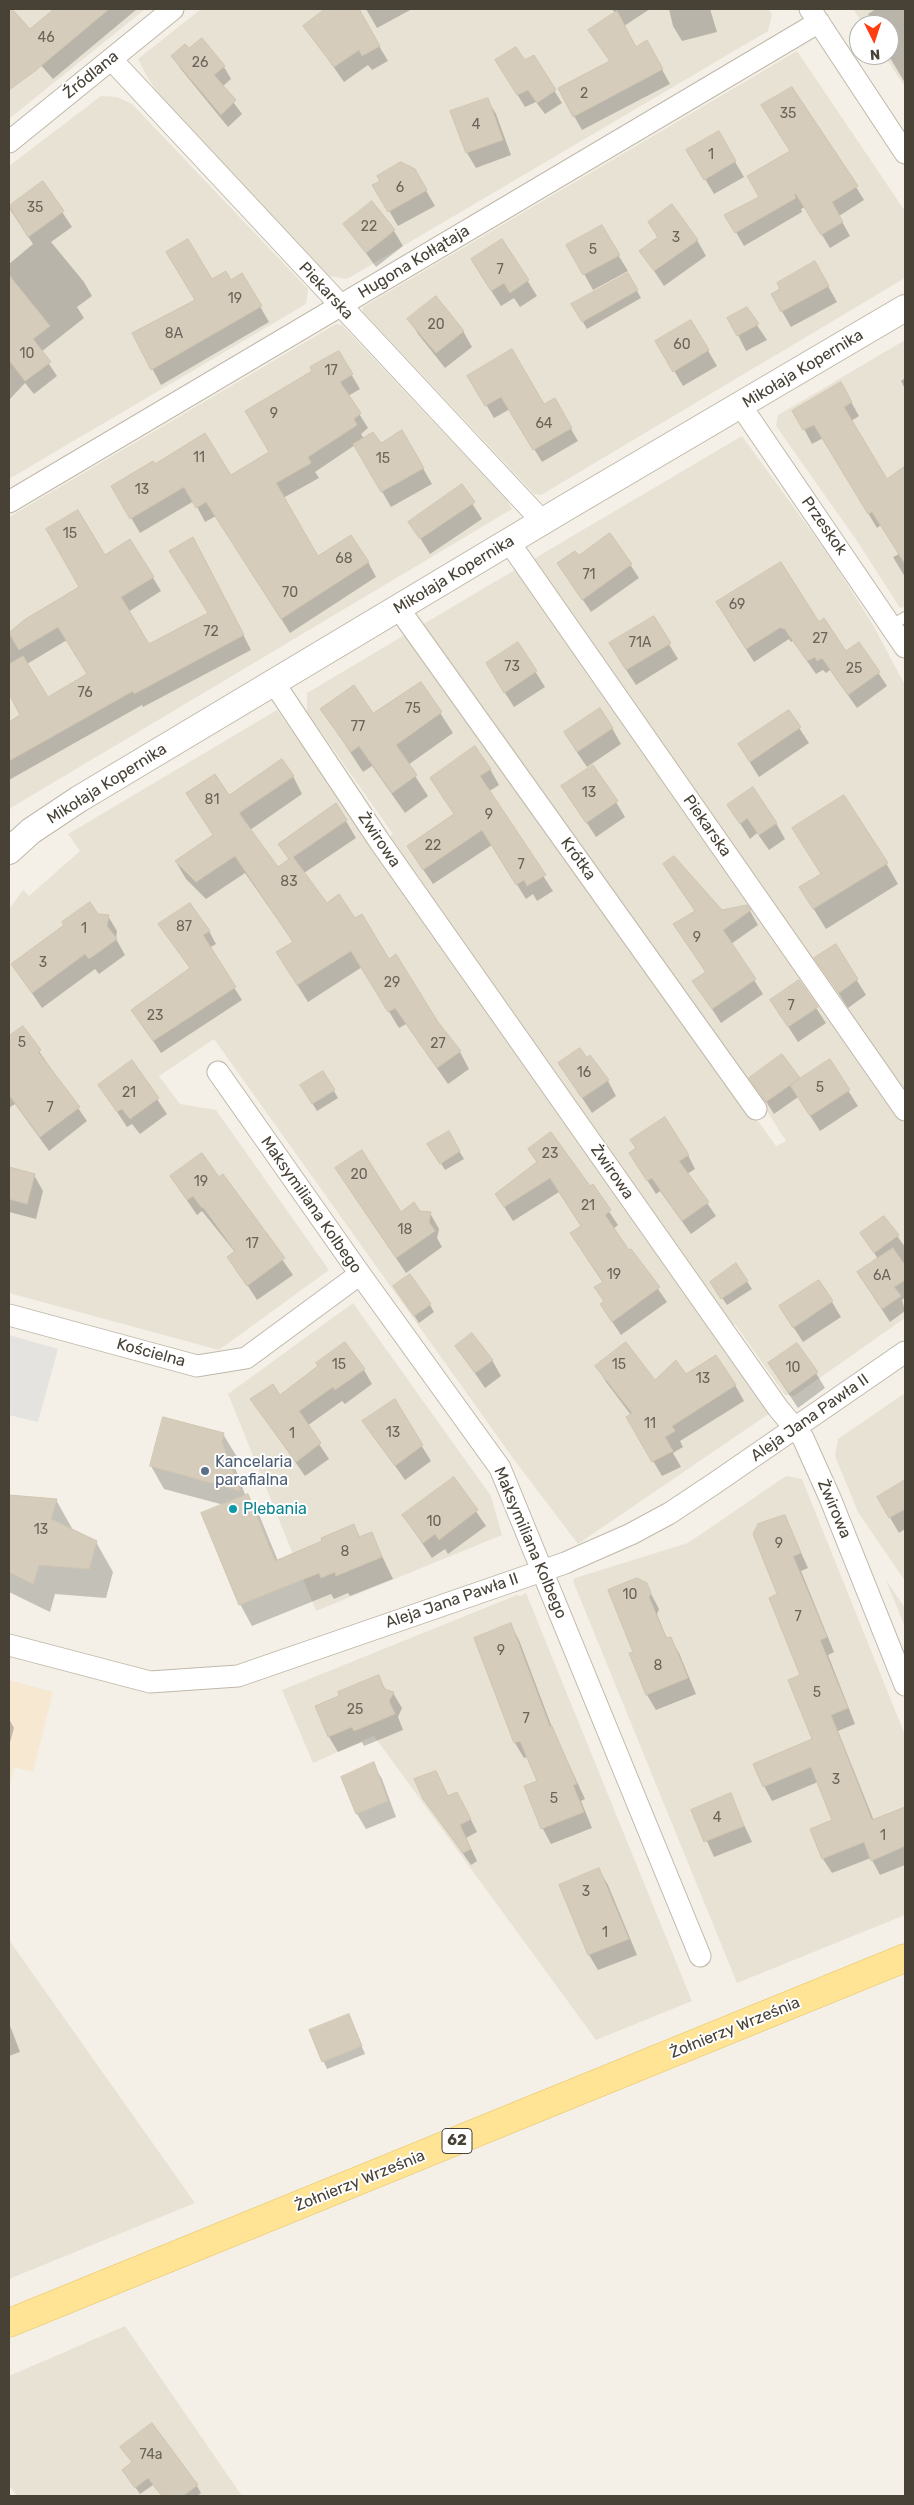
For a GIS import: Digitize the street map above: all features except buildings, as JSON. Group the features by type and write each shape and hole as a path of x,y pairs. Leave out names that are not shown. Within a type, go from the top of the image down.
{"main road":[{"name":"Żołnierzy Września","path":"9,2323 905,1958"}],"street":[{"name":"Źródlana","path":"9,142 173,9"},
{"path":"815,15 905,153"},
{"name":"Hugona Kołłątaja","path":"9,502 340,306 815,15"},
{"name":"Piekarska","path":"111,59 543,522"},
{"name":"Mikołaja Kopernika","path":"9,851 31,831 79,799 905,308"},
{"name":"Przeskok","path":"741,406 898,621 905,647"},
{"name":"Piekarska","path":"509,542 905,1110"},
{"name":"Krótka","path":"399,609 756,1109"},
{"name":"Żwirowa","path":"274,683 380,842 794,1428 803,1438 830,1498 905,1685"},
{"name":"Maksymiliana Kolbego","path":"218,1072 360,1274 500,1468 700,1956"},
{"name":"Kościelna","path":"9,1315 197,1366 246,1358 360,1274"},
{"name":"Aleja Jana Pawła II","path":"9,1645 150,1682 238,1676 543,1569 565,1563 631,1534 670,1514 905,1352"}],"shaded area":[{"path":"9,9 145,9 9,119"},
{"path":"201,9 768,9 772,14 768,31 347,279 328,276 163,101 146,75 138,59"},
{"path":"853,9 905,9 905,87 891,65 899,65 899,15 857,15"},
{"path":"797,51 905,211 905,278 541,495 534,494 363,312 363,307"},
{"path":"101,96 117,97 132,104 308,289 306,304 9,479 9,166"},
{"path":"336,324 342,325 506,499 512,509 9,809 9,517"},
{"path":"905,340 905,607 900,608 857,541 776,426 778,415"},
{"path":"742,436 832,560 873,625 905,685 905,1318 794,1396 785,1395 735,1324 729,1327 386,839 393,834 307,712 307,693 408,633 776,1146 786,1141 763,1105 420,626"},
{"path":"277,710 773,1411 578,1544 515,1461 214,1039 159,1076 180,1104 216,1110 329,1270 219,1350 9,1293 9,909 23,890 29,896 80,851 68,834"},
{"path":"353,1303 491,1496 502,1535 316,1611 228,1394"},
{"path":"9,1335 58,1349 38,1422 9,1415"},
{"path":"905,1393 905,1581 858,1512 835,1456 838,1439"},
{"path":"786,1476 802,1479 905,1735 905,1915 737,1983 573,1581 575,1578 688,1543"},
{"path":"886,1580 905,1608 905,1627"},
{"path":"526,1593 692,2001 596,2040 374,1736 313,1763 282,1690"},
{"path":"9,1680 53,1692 33,1772 14,1767 9,1789"},
{"path":"9,1940 195,2203 9,2279"},
{"path":"125,2326 242,2496 17,2496 9,2485 9,2376"}],"place":[{"name":"Kancelaria parafialna","path":"205,1471"},
{"name":"Plebania","path":"233,1509"}]}
